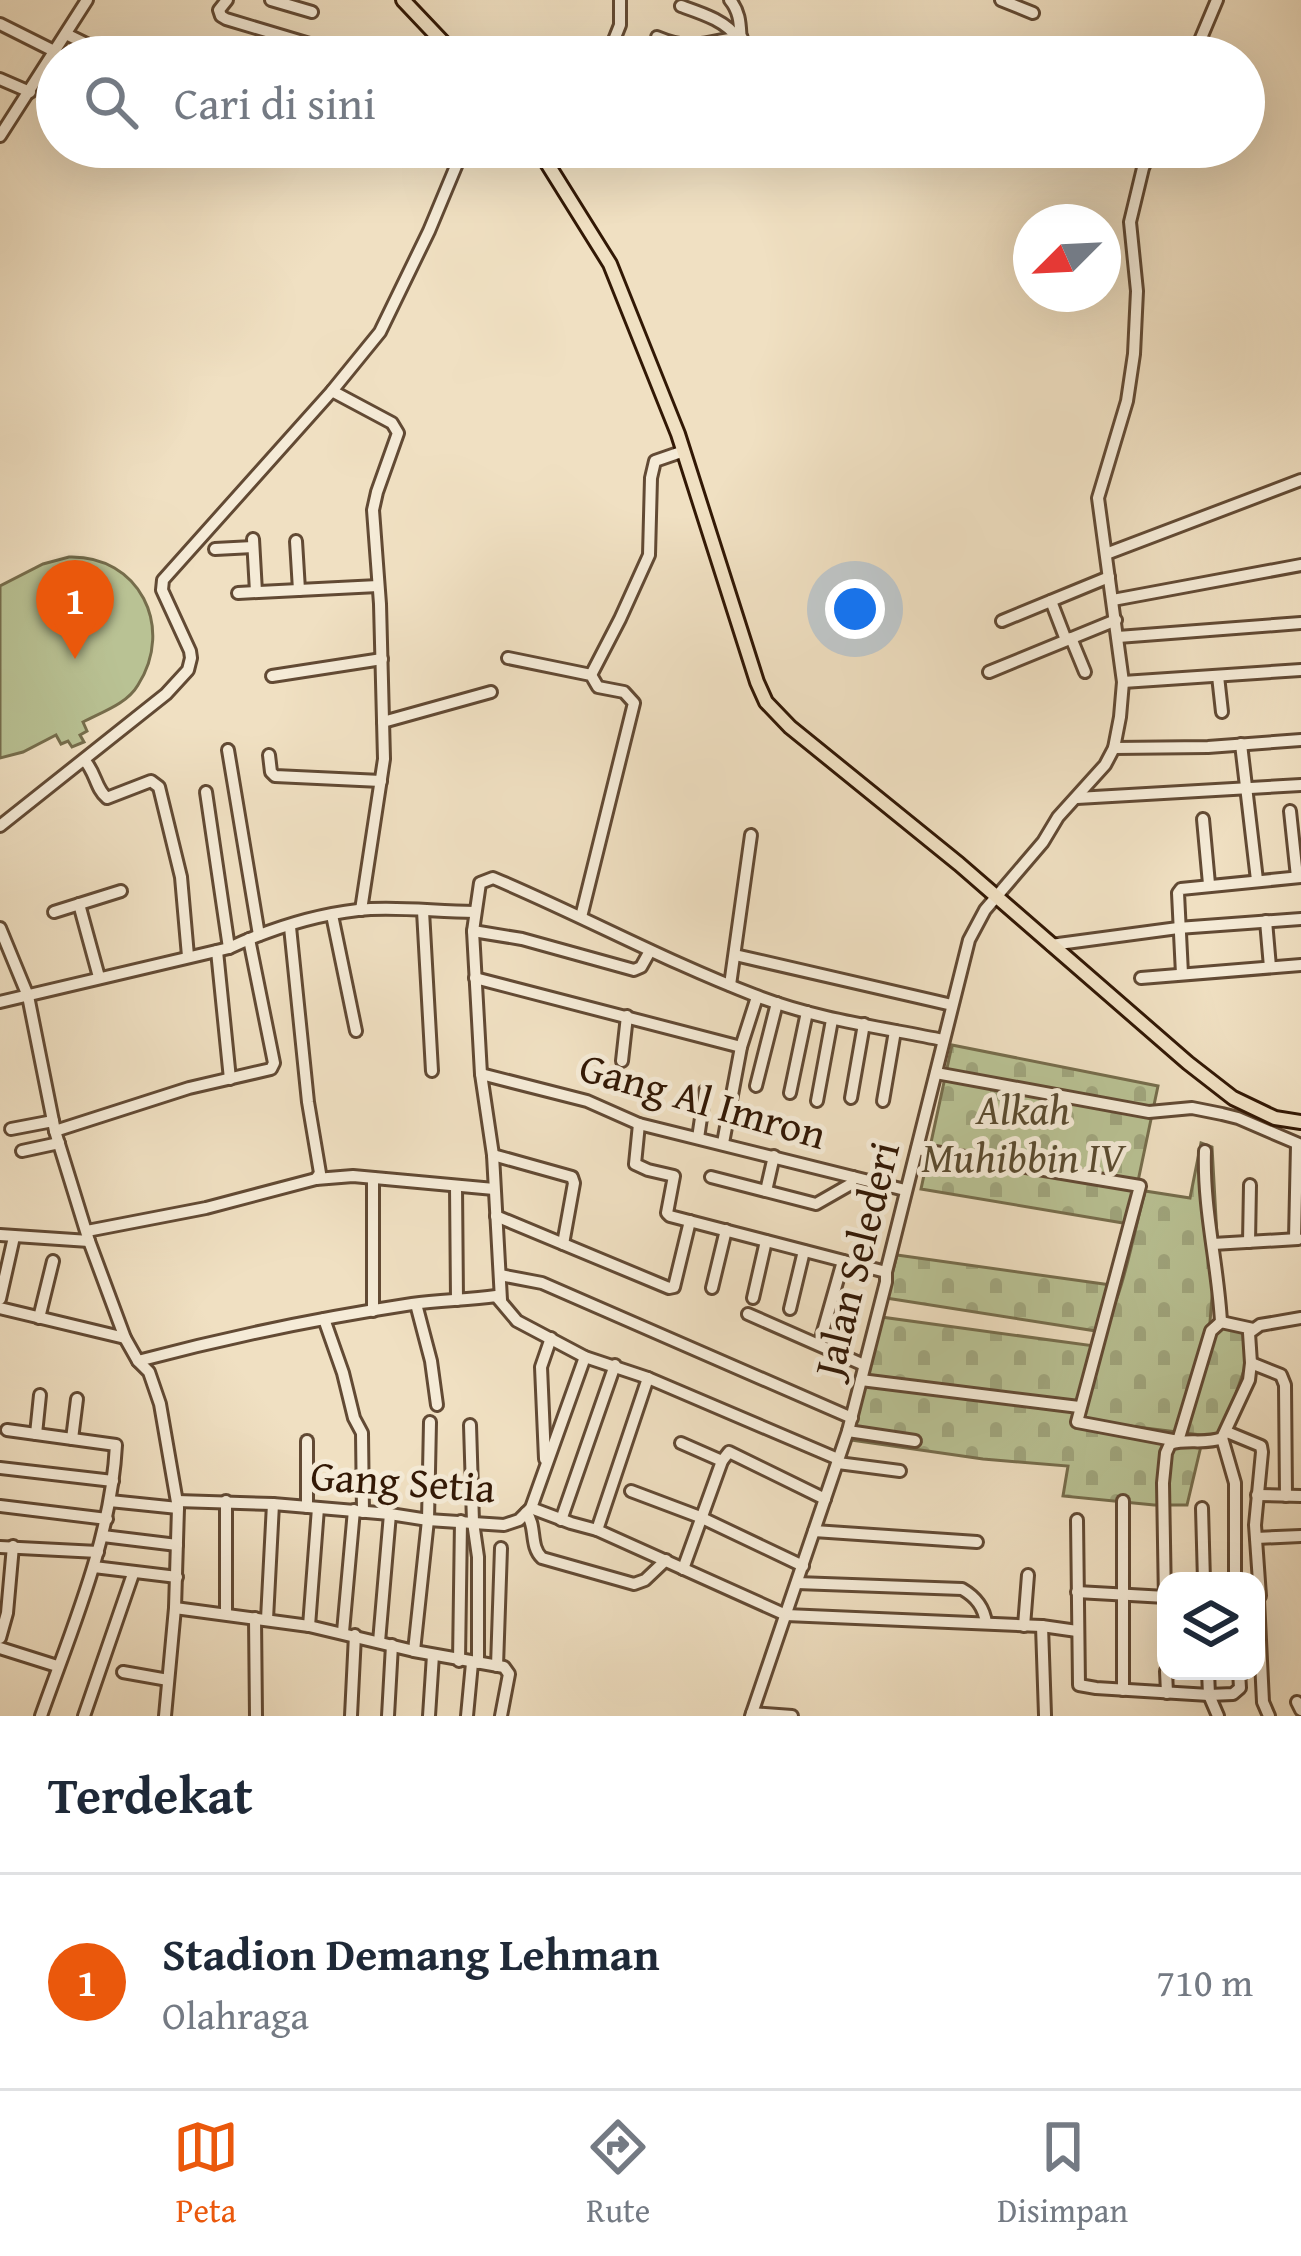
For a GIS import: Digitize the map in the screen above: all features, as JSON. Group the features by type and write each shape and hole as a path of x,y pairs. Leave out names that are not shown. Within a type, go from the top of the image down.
{"main road":[{"path":"403,0 437,36"},
{"path":"550,168 610,264 684,452 766,702 1233,1098 1275,1118 1301,1122"}],"street":[{"path":"70,36 66,34 87,0"},
{"path":"226,0 219,10 221,16 286,36"},
{"path":"271,0 312,12"},
{"path":"618,36 620,0"},
{"path":"730,0 741,20 740,36"},
{"path":"1001,0 1033,13"},
{"path":"1201,36 1217,0"},
{"path":"681,6 707,15 738,36"},
{"path":"0,24 36,42"},
{"path":"0,79 30,92"},
{"path":"0,136 36,83"},
{"path":"0,826 166,694 188,670 190,651 162,590 164,580 332,391 386,321 455,168"},
{"name":"Jalan Selederi","path":"752,1714 850,1425 905,1190 975,925 1114,748 1123,682 1097,505 1120,430 1134,355 1137,291 1130,222 1143,168"},
{"path":"332,391 392,423 398,433 373,510 384,759 361,910"},
{"path":"591,675 649,555 655,461 684,452"},
{"path":"1106,554 1301,480"},
{"path":"296,541 299,590"},
{"path":"215,549 253,543 256,592"},
{"path":"1113,600 1301,566"},
{"path":"1002,621 1109,577"},
{"path":"238,593 378,586"},
{"path":"1051,601 1085,672"},
{"path":"989,672 1116,620"},
{"path":"1118,637 1301,623"},
{"path":"508,658 591,675 598,687 624,692 634,703 581,917"},
{"path":"272,676 382,659"},
{"path":"1123,682 1301,670"},
{"path":"1218,676 1222,712"},
{"path":"383,722 491,692"},
{"path":"1114,748 1301,740"},
{"path":"1241,744 1257,880"},
{"path":"22,1151 56,1132 274,1066 228,750"},
{"path":"269,755 274,776 381,781"},
{"path":"84,760 107,798 151,782 160,787 181,878 188,956"},
{"path":"1077,798 1301,785"},
{"path":"206,792 223,949 230,1079"},
{"path":"1182,974 1178,893 1209,884 1299,877 1291,811"},
{"path":"1203,819 1209,884"},
{"path":"730,985 751,835"},
{"path":"501,1300 493,1155 481,1074 475,978 474,912 480,883 493,878 757,997 832,1021 943,1040"},
{"path":"54,912 122,891"},
{"path":"80,904 100,977"},
{"path":"0,1002 223,949 332,915 361,910 474,912"},
{"path":"423,911 432,1071"},
{"path":"332,915 356,1031"},
{"path":"1052,945 1178,928 1301,919"},
{"path":"1266,921 1270,967"},
{"path":"290,926 320,1173 316,1179"},
{"path":"0,928 28,996 56,1132 88,1236 125,1338 156,1389 177,1505 177,1577 165,1716"},
{"path":"473,931 522,939 634,970 640,969 650,951"},
{"path":"734,955 952,1005"},
{"path":"1141,978 1301,965"},
{"path":"475,978 741,1047"},
{"path":"722,1143 741,1047 757,997"},
{"path":"756,1086 777,1003"},
{"path":"790,1093 807,1012"},
{"path":"622,1061 627,1016"},
{"path":"817,1101 832,1021"},
{"path":"851,1098 864,1024"},
{"path":"883,1101 895,1030"},
{"path":"936,1073 1149,1112 1204,1110 1238,1118 1299,1145 1298,1239 1213,1244"},
{"name":"Gang Al Imron","path":"481,1074 587,1101 639,1124 905,1190"},
{"path":"698,1138 705,1091"},
{"path":"639,1124 635,1164 674,1176 668,1213 886,1272"},
{"path":"11,1129 56,1132"},
{"path":"916,1148 1140,1186 1077,1422 1178,1441 1213,1441 1224,1436 1261,1447 1258,1572"},
{"path":"1205,1151 1204,1184 1221,1322"},
{"path":"493,1155 572,1177 563,1244"},
{"path":"766,1191 774,1156"},
{"path":"711,1177 816,1204 851,1184 853,1177"},
{"path":"373,1178 373,1311"},
{"path":"0,1235 88,1236 316,1179 373,1178 494,1190"},
{"path":"1249,1242 1250,1185"},
{"path":"455,1186 457,1300"},
{"path":"496,1216 670,1288 690,1221"},
{"path":"712,1288 726,1230"},
{"path":"14,1237 0,1303 39,1318 125,1338"},
{"path":"753,1298 766,1241"},
{"path":"790,1309 804,1251"},
{"path":"39,1318 53,1261"},
{"path":"822,1335 842,1261"},
{"path":"500,1275 542,1283 850,1425 915,1441"},
{"path":"138,1361 324,1319 496,1296 517,1321 585,1357 648,1378 838,1461 900,1471"},
{"path":"416,1304 437,1405"},
{"path":"748,1314 864,1365"},
{"path":"1235,1572 1235,1483 1224,1436 1249,1380 1249,1338 1260,1325 1301,1318"},
{"path":"324,1319 362,1433 349,1634 351,1716"},
{"path":"1178,1441 1211,1330 1221,1322"},
{"path":"1221,1322 1253,1329"},
{"path":"546,1466 541,1367 550,1338"},
{"name":"Gang Setia","path":"110,1501 273,1504 504,1525 528,1511 585,1357"},
{"path":"1251,1363 1301,1379"},
{"path":"561,1520 615,1365"},
{"path":"1281,1375 1286,1395 1286,1496"},
{"path":"597,1530 648,1378"},
{"path":"861,1380 1079,1407"},
{"path":"36,1434 40,1396"},
{"path":"72,1439 77,1400"},
{"path":"414,1651 428,1520 430,1422"},
{"path":"470,1425 470,1662"},
{"path":"7,1430 116,1445 103,1536 41,1716"},
{"path":"1165,1572 1163,1484 1166,1453 1178,1441"},
{"path":"307,1442 313,1507 309,1626"},
{"path":"681,1443 722,1461"},
{"path":"683,1569 729,1452 824,1499"},
{"path":"0,1468 113,1480"},
{"path":"632,1491 803,1566"},
{"path":"1257,1495 1301,1496"},
{"path":"226,1502 226,1613"},
{"path":"1123,1502 1124,1690"},
{"path":"256,1716 273,1504"},
{"path":"0,1506 107,1519"},
{"path":"1202,1508 1204,1572"},
{"path":"528,1511 597,1530 786,1615 1077,1631"},
{"path":"528,1511 536,1553 542,1558 634,1584 666,1560"},
{"path":"388,1716 390,1514"},
{"path":"1077,1520 1079,1684 1209,1695 1237,1692 1240,1680"},
{"path":"467,1521 478,1557 467,1716"},
{"path":"814,1531 977,1542"},
{"path":"103,1536 177,1545"},
{"path":"1256,1538 1301,1536"},
{"path":"0,1638 8,1606 7,1547 98,1552"},
{"path":"497,1666 501,1548"},
{"path":"94,1567 177,1577"},
{"path":"84,1716 133,1574"},
{"path":"1024,1626 1028,1575"},
{"path":"796,1583 962,1589 980,1605 986,1623"},
{"path":"1077,1592 1157,1596"},
{"path":"175,1608 309,1626 503,1667 509,1674 501,1716"},
{"path":"1042,1626 1045,1715"},
{"path":"0,1648 57,1666"},
{"path":"429,1716 434,1655"},
{"path":"122,1672 168,1680"},
{"path":"1166,1680 1167,1693"},
{"path":"1208,1680 1218,1716"},
{"path":"1262,1680 1269,1716"},
{"path":"752,1714 792,1716"}],"green space":[{"path":"69,557 115,568 144,598 153,640 149,663 127,697 83,722 87,731 80,735 84,742 72,747 68,741 61,744 56,735 0,758 0,586 43,564"},
{"name":"Alkah Muhibbin IV","path":"952,1045 1158,1086 1129,1224 921,1189"},
{"path":"1201,1143 1212,1147 1217,1236 1210,1322 1249,1330 1252,1347 1222,1434 1081,1420 1079,1408 1076,1427 1201,1446 1187,1505 1063,1496 1068,1466 851,1440 881,1317 1094,1346 1119,1292 1145,1191 1190,1198"},
{"path":"897,1255 1111,1285 1096,1331 886,1298"}],"place":[{"name":"Stadion Demang Lehman","path":"75,659"}]}
